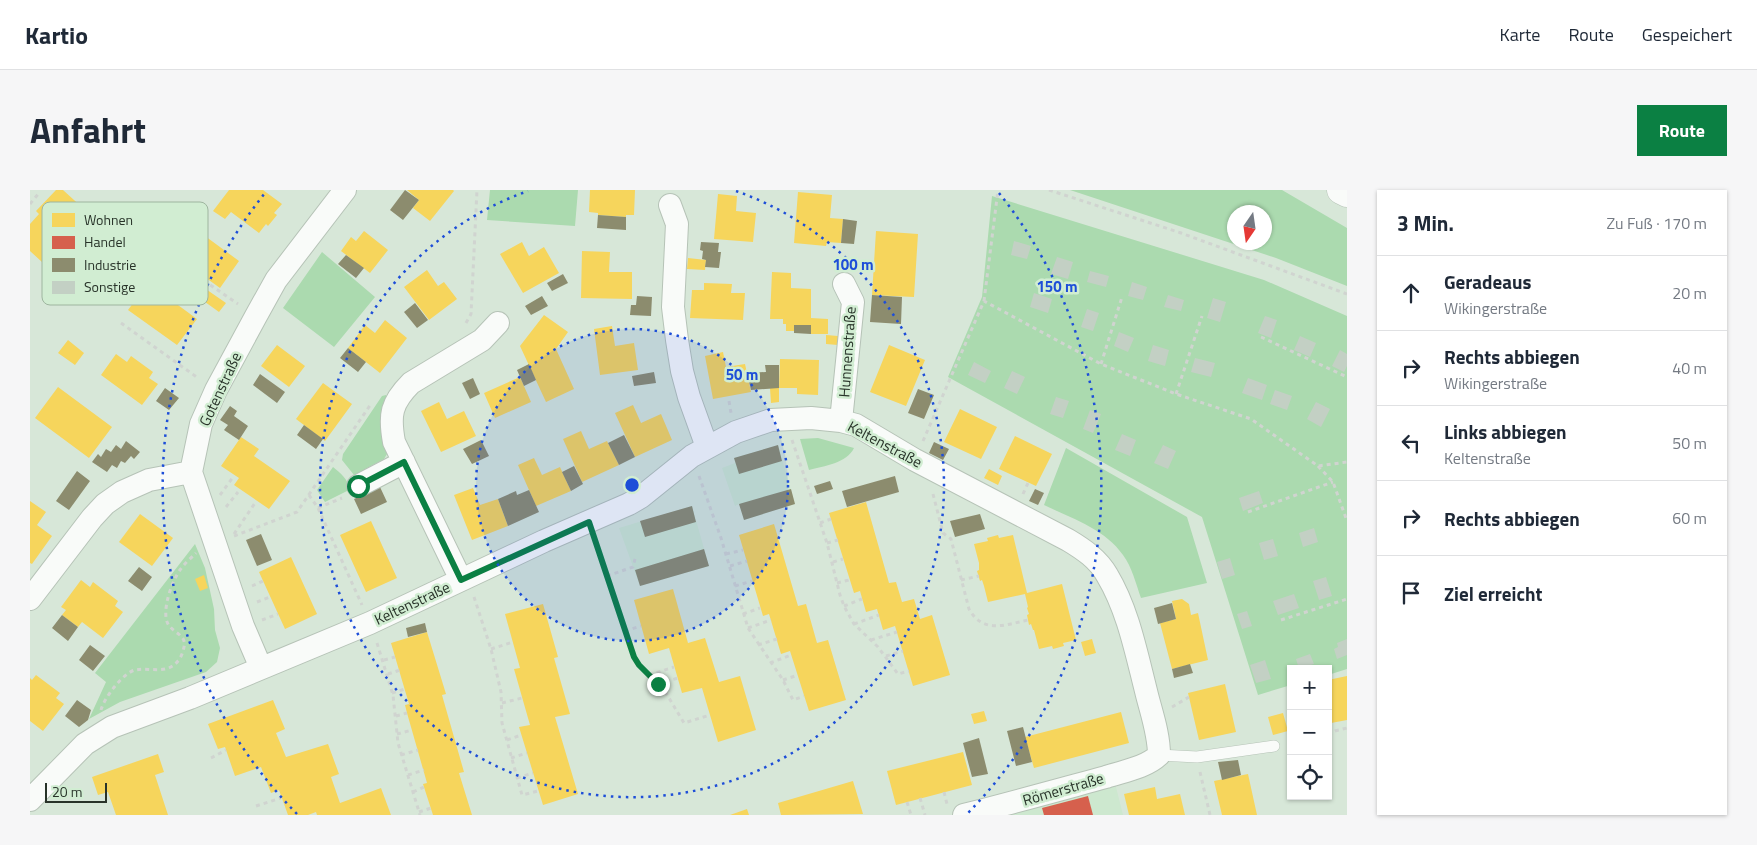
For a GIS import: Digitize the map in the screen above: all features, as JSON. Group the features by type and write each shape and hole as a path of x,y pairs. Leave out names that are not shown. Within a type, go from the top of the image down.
{"main road":[{"path":"1341,190 1347,193"}],"street":[{"name":"Gotenstraße","path":"191,472 202,424 216,390 256,316 276,280 345,190"},
{"path":"670,205 677,224 673,307 677,340 700,452"},
{"name":"Hunnenstraße","path":"841,421 853,302 844,284"},
{"path":"464,579 394,442 390,419 394,406 411,383 482,340 498,322"},
{"name":"Keltenstraße","path":"30,800 79,750 112,727 190,698 370,623 640,497 700,452 748,428 771,420 785,419 811,418 841,421 856,425 915,460 1086,551 1107,574 1121,605 1132,637 1155,726 1159,743 1159,755"},
{"path":"358,486 404,462"},
{"path":"30,599 92,518 105,504 122,492 149,480 191,472 224,540 243,626 261,668"},
{"name":"Römerstraße","path":"964,815 1067,789 1123,772 1151,762 1159,755"}],"lane":[{"path":"1159,755 1196,757 1274,746"}],"path":[{"path":"915,460 984,301 998,190"},
{"path":"1049,190 1181,233 1347,294"},
{"path":"30,204 39,193"},
{"path":"208,283 256,316"},
{"path":"1101,364 1122,298"},
{"path":"984,301 1101,364 1176,394 1251,419 1318,466 1333,482 1347,521"},
{"path":"1176,394 1202,316"},
{"path":"122,323 216,390"},
{"path":"1261,338 1347,377"},
{"path":"785,419 833,562 844,606 854,624 886,656 898,674 909,671"},
{"path":"700,452 726,554 748,628 783,680 793,700 804,696"},
{"path":"1318,466 1347,462"},
{"path":"936,471 930,483 943,533 951,540 969,609 978,621 998,626 1028,620"},
{"path":"1248,512 1333,482"},
{"path":"309,495 318,508 370,623 384,660 392,693 401,755 419,813 430,808"},
{"path":"101,734 100,713 102,703 128,672 168,668 178,662 183,653 184,639 168,624 166,617 167,600 180,569 198,551 224,540 255,504"},
{"path":"820,523 831,519"},
{"path":"589,522 634,657 639,665 666,693 684,723 710,715"},
{"path":"827,543 838,540"},
{"path":"726,554 743,550"},
{"path":"607,576 633,567 636,555"},
{"path":"833,562 843,559"},
{"path":"730,566 747,562"},
{"path":"961,580 979,576"},
{"path":"464,579 490,648 501,692 502,723 522,795 538,791"},
{"path":"837,584 849,580"},
{"path":"735,586 752,581"},
{"path":"844,606 862,599"},
{"path":"1281,620 1347,599"},
{"path":"743,614 760,608"},
{"path":"854,624 879,616"},
{"path":"748,628 771,620"},
{"path":"625,631 641,626"},
{"path":"871,640 897,632"},
{"path":"758,645 777,639"},
{"path":"490,648 513,642"},
{"path":"886,656 903,651"},
{"path":"770,663 792,655"},
{"path":"384,660 395,656"},
{"path":"649,675 674,667"},
{"path":"388,674 400,670"},
{"path":"783,680 798,675"},
{"path":"658,684 678,678"},
{"path":"392,693 405,689"},
{"path":"502,703 522,698"},
{"path":"396,716 407,713"},
{"path":"1332,733 1347,728"},
{"path":"397,734 412,730"},
{"path":"507,740 521,736"},
{"path":"211,758 226,750"},
{"path":"401,755 418,750"},
{"path":"511,758 526,753"},
{"path":"1196,757 1210,815"},
{"path":"408,775 424,770"},
{"path":"517,778 533,773"},
{"path":"413,792 424,787"},
{"path":"256,806 282,798"},
{"path":"920,798 925,815"},
{"path":"907,802 911,815"}],"shaded area":[{"path":"778,445 795,504 744,520 739,504 735,506 722,468 735,463 734,458"},
{"path":"692,506 709,566 640,586 619,528"},
{"path":"1113,775 1123,815 964,815"}],"green space":[{"path":"490,190 578,190 575,226 487,220"},
{"path":"1070,190 1282,190 1347,228 1347,286 1252,250 1272,250 1272,205 1227,205 1227,242"},
{"path":"992,196 1264,280 1347,316 1347,669 1332,674 1332,665 1287,665 1287,686 1258,695 1202,517 948,377 982,297"},
{"path":"322,252 375,297 334,347 283,308"},
{"path":"386,395 387,454 384,459 354,475 342,460 343,454 382,396"},
{"path":"818,438 854,448 851,453 841,460 809,470 800,439"},
{"path":"1066,448 1187,517 1207,583 1141,598 1129,565 1116,546 1087,525 1044,505"},
{"path":"333,467 346,479 349,490 325,502 317,490"},
{"path":"195,544 205,568 214,609 215,630 220,648 217,662 206,672 120,702 89,719 106,682 95,673"}],"building: Wohnen":[{"path":"56,190 63,190 76,202 45,202"},
{"path":"229,190 263,190 282,204 274,213 277,215 259,233 231,212 225,219 213,211"},
{"path":"407,190 454,191 430,221 413,208 419,200"},
{"path":"590,190 635,190 634,215 626,215 626,217 598,215 598,213 589,212"},
{"path":"798,192 832,195 830,218 843,219 841,243 827,242 826,246 794,243"},
{"path":"718,194 737,196 736,211 756,213 753,242 714,239"},
{"path":"42,205 42,262 30,251 30,224 39,214 36,211"},
{"path":"364,231 388,250 370,273 341,251 351,237 356,241"},
{"path":"876,231 918,234 914,297 872,295"},
{"path":"208,238 239,261 220,288 208,279"},
{"path":"522,242 529,256 544,247 559,273 523,293 500,254"},
{"path":"582,251 610,252 609,272 632,272 632,299 581,298"},
{"path":"688,258 706,260 705,270 687,269"},
{"path":"427,270 438,286 444,282 457,299 429,320 404,287"},
{"path":"772,272 791,273 791,288 811,289 811,318 828,319 828,334 811,334 811,325 794,325 794,331 786,331 786,324 783,324 783,319 770,319"},
{"path":"704,283 732,284 731,293 745,293 743,320 690,318 692,290 704,290"},
{"path":"208,291 226,303 219,312 208,304"},
{"path":"132,305 178,305 197,319 177,345 128,310"},
{"path":"544,315 568,332 556,349 574,389 546,402 520,346"},
{"path":"385,320 407,338 380,373 348,348 365,325 375,333"},
{"path":"612,326 615,346 634,343 638,370 600,375 594,329"},
{"path":"826,335 838,336 838,345 826,344"},
{"path":"68,340 84,353 75,365 58,353"},
{"path":"277,345 305,366 289,387 261,366"},
{"path":"889,345 925,360 906,406 870,392"},
{"path":"723,352 726,367 745,364 751,392 713,399 705,356"},
{"path":"116,354 127,362 131,356 153,372 149,378 158,384 142,405 101,375"},
{"path":"780,359 819,360 818,395 797,394 797,388 779,388"},
{"path":"520,377 531,402 495,418 484,393"},
{"path":"323,383 352,404 325,441 296,419"},
{"path":"58,387 112,427 89,458 35,418"},
{"path":"770,388 779,388 779,402 771,403"},
{"path":"439,402 447,419 464,411 476,436 441,452 421,411"},
{"path":"633,405 641,423 661,414 672,440 635,457 615,413"},
{"path":"960,409 997,427 981,459 944,442"},
{"path":"581,431 589,449 607,441 619,465 582,482 563,439"},
{"path":"1015,436 1052,454 1036,486 999,469"},
{"path":"241,437 259,449 254,456 290,481 269,509 234,485 239,478 221,466"},
{"path":"534,458 542,475 560,467 571,491 536,506 518,465"},
{"path":"989,469 1002,476 998,485 984,478"},
{"path":"473,488 480,505 498,499 508,526 472,540 454,495"},
{"path":"30,501 46,512 37,525 52,536 32,564 30,563"},
{"path":"866,502 889,583 896,582 902,602 914,599 920,619 932,615 950,675 913,686 895,626 883,630 877,609 866,612 860,591 854,593 829,513"},
{"path":"140,514 173,538 152,566 119,542"},
{"path":"371,521 397,578 366,592 340,535"},
{"path":"774,524 798,606 806,604 817,643 828,640 846,700 809,711 790,651 781,654 769,614 763,616 739,535"},
{"path":"998,535 999,538 1013,535 1027,593 1062,584 1076,640 1063,643 1064,646 1053,649 1052,646 1039,649 1034,630 1031,624 1029,625 1025,594 988,602 982,580 980,581 977,571 979,570 979,563 974,544 988,541 987,538"},
{"path":"291,557 317,614 285,629 259,572"},
{"path":"204,575 208,588 200,591 195,579"},
{"path":"81,580 90,587 93,582 118,601 115,606 123,612 103,638 82,622 78,627 62,615 66,610 61,607"},
{"path":"673,589 688,643 705,638 719,682 740,676 756,730 718,742 702,688 682,693 669,648 649,654 634,600"},
{"path":"1182,599 1189,604 1191,615 1198,613 1208,660 1172,669 1160,623 1176,619 1172,601"},
{"path":"543,604 558,657 554,658 570,714 555,717 578,794 543,805 519,727 530,725 514,669 520,668 505,614"},
{"path":"427,632 446,694 442,695 464,772 459,773 472,815 433,815 423,784 427,783 405,705 409,704 391,643"},
{"path":"1092,639 1096,653 1085,656 1081,642"},
{"path":"36,675 60,693 56,698 64,704 43,731 30,721 30,678 32,680"},
{"path":"1347,676 1347,720 1332,723 1332,710 1332,679"},
{"path":"1225,684 1236,732 1199,740 1188,693"},
{"path":"273,700 285,729 276,733 286,757 328,744 339,774 331,777 340,803 381,788 391,815 317,815 316,812 308,815 288,815 279,790 271,793 261,767 235,776 225,747 218,749 208,724"},
{"path":"984,711 987,721 974,724 971,714"},
{"path":"1121,712 1129,743 1034,768 1025,737"},
{"path":"1283,713 1287,731 1273,735 1268,717"},
{"path":"963,752 972,785 896,805 887,771"},
{"path":"158,754 164,772 155,775 168,815 116,815 108,792 98,795 92,777"},
{"path":"1248,774 1257,815 1222,815 1214,781"},
{"path":"853,781 863,814 781,815 778,803"},
{"path":"1155,787 1157,799 1180,794 1185,815 1129,815 1124,794"},
{"path":"747,809 749,815 730,815"}],"building: Handel":[{"path":"1088,796 1093,815 1044,815 1042,808"}],"building: Industrie":[{"path":"405,190 419,200 403,220 390,210"},
{"path":"598,215 626,217 626,230 597,228"},
{"path":"843,219 857,221 854,244 841,243"},
{"path":"701,242 719,243 718,252 721,252 719,268 705,267 706,260 702,259 703,251 700,250"},
{"path":"346,255 364,268 356,278 338,264"},
{"path":"563,274 568,283 552,291 547,283"},
{"path":"872,295 902,297 901,324 870,322"},
{"path":"542,296 548,306 531,315 525,306"},
{"path":"637,296 652,297 651,316 630,315 631,305 636,305"},
{"path":"415,303 428,320 417,328 404,312"},
{"path":"794,325 811,325 811,334 794,333"},
{"path":"348,348 366,362 358,372 340,358"},
{"path":"529,364 536,380 524,386 517,370"},
{"path":"765,365 779,365 779,388 751,390 747,373 766,372"},
{"path":"654,372 656,383 634,386 632,376"},
{"path":"260,374 285,392 277,403 253,385"},
{"path":"473,378 480,394 470,399 462,383"},
{"path":"165,388 179,398 169,410 156,401"},
{"path":"918,389 934,395 924,419 908,413"},
{"path":"230,406 237,411 234,416 248,426 239,440 224,430 228,425 220,420"},
{"path":"304,425 323,439 316,449 297,435"},
{"path":"624,435 635,457 619,465 608,443"},
{"path":"481,440 489,456 472,464 463,449"},
{"path":"126,441 140,452 134,459 131,456 125,463 121,461 117,468 112,465 107,472 92,462 98,454 101,457 106,449 111,452 116,445 121,449"},
{"path":"934,442 949,449 943,460 929,453"},
{"path":"778,445 782,461 739,474 734,458"},
{"path":"574,466 583,484 571,491 562,472"},
{"path":"77,471 90,481 69,510 56,501"},
{"path":"895,476 899,492 847,507 842,491"},
{"path":"830,481 833,489 817,494 814,486"},
{"path":"380,487 387,502 361,514 354,499"},
{"path":"791,489 795,504 744,520 739,504"},
{"path":"1035,489 1044,493 1038,505 1029,501"},
{"path":"529,490 539,512 508,526 498,499 516,491 517,495"},
{"path":"692,506 696,522 645,537 640,521"},
{"path":"980,514 985,529 955,537 950,521"},
{"path":"261,534 272,560 257,566 246,540"},
{"path":"704,549 709,566 640,586 635,570"},
{"path":"139,567 152,577 142,591 128,581"},
{"path":"1172,603 1176,619 1158,624 1154,608"},
{"path":"62,615 78,627 68,641 52,628"},
{"path":"425,623 427,632 408,637 406,628"},
{"path":"90,645 105,656 93,671 79,660"},
{"path":"1190,664 1193,673 1174,678 1172,669"},
{"path":"77,700 91,710 88,720 79,727 65,716"},
{"path":"1023,727 1032,762 1016,766 1007,731"},
{"path":"979,738 988,774 972,777 963,743"},
{"path":"1238,760 1241,775 1222,780 1218,762"}],"building: Sonstige":[{"path":"1014,241 1031,246 1027,259 1011,255"},
{"path":"1057,257 1073,262 1068,279 1051,274"},
{"path":"1090,271 1109,276 1106,287 1087,282"},
{"path":"1132,282 1147,287 1143,300 1128,296"},
{"path":"1034,293 1052,299 1048,313 1030,307"},
{"path":"1168,295 1184,300 1181,311 1164,307"},
{"path":"1213,298 1226,302 1220,322 1207,318"},
{"path":"1087,309 1099,313 1093,331 1081,327"},
{"path":"1265,316 1277,320 1271,338 1258,333"},
{"path":"1119,332 1134,338 1128,352 1114,346"},
{"path":"1300,336 1316,343 1310,357 1294,350"},
{"path":"1153,345 1169,350 1165,366 1148,361"},
{"path":"1340,350 1347,354 1347,366 1344,372 1332,366"},
{"path":"1195,358 1215,363 1211,377 1191,372"},
{"path":"974,362 991,371 985,383 968,375"},
{"path":"1012,371 1025,377 1017,394 1004,388"},
{"path":"1248,378 1267,385 1262,400 1242,393"},
{"path":"1275,390 1292,396 1287,410 1270,404"},
{"path":"1056,397 1069,401 1063,418 1050,414"},
{"path":"1316,402 1330,409 1321,427 1307,419"},
{"path":"1090,410 1101,414 1093,433 1083,429"},
{"path":"1122,434 1136,440 1130,456 1115,450"},
{"path":"1163,445 1176,451 1168,469 1154,463"},
{"path":"1259,491 1263,503 1243,511 1239,498"},
{"path":"1314,528 1318,542 1303,547 1299,533"},
{"path":"1273,539 1278,556 1264,560 1259,543"},
{"path":"1230,558 1235,575 1222,579 1217,562"},
{"path":"1326,577 1332,596 1319,600 1313,581"},
{"path":"1294,594 1299,608 1278,615 1273,601"},
{"path":"1247,611 1252,626 1242,629 1237,614"},
{"path":"1347,639 1347,655 1337,659 1334,649 1338,647 1337,643"},
{"path":"1310,654 1314,664 1298,665 1296,659"},
{"path":"1265,660 1271,679 1256,683 1250,665"}],"route":[{"path":"358,486 404,462 461,580 589,522 634,657 639,665 658,684"}]}
